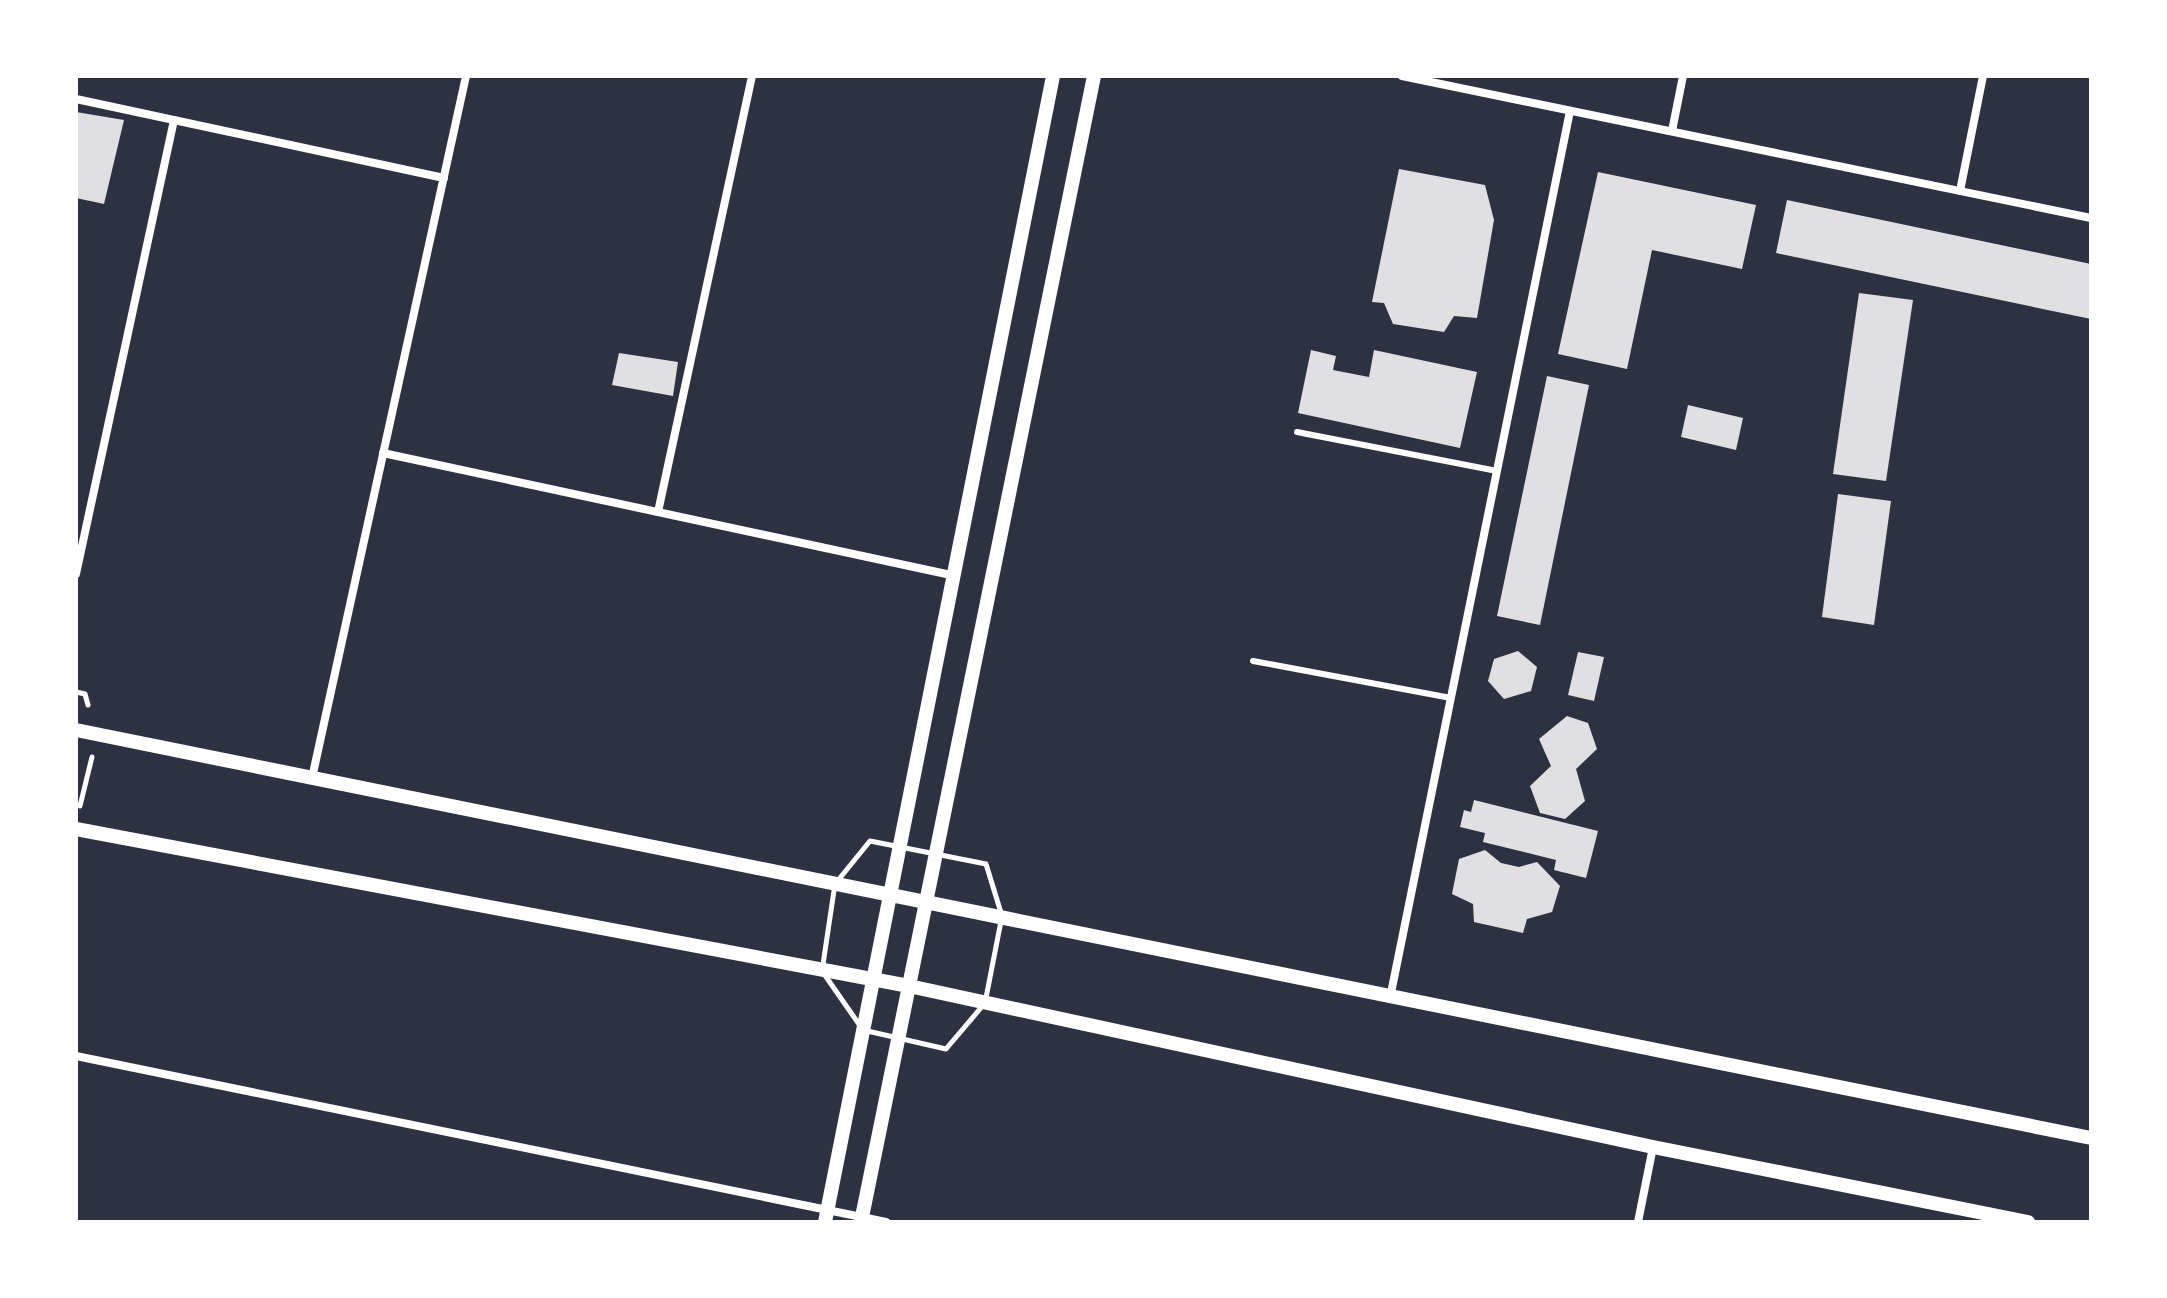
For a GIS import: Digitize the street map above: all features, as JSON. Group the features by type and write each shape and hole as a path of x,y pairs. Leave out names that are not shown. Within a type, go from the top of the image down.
{"street":[{"path":"312,778 466,76"},
{"path":"658,512 752,76"},
{"path":"826,1215 951,575 1053,76"},
{"path":"862,1219 1094,76"},
{"path":"1402,76 2091,218"},
{"path":"1672,131 1683,76"},
{"path":"1960,191 1983,76"},
{"path":"76,99 444,178"},
{"path":"1390,999 1570,111"},
{"path":"76,574 174,120"},
{"path":"383,453 951,575"},
{"path":"76,730 925,901 1390,999 2091,1138"},
{"path":"76,829 909,986 1653,1147 2028,1222"},
{"path":"76,1056 826,1215 886,1222"},
{"path":"1638,1222 1653,1147"}],"lane":[{"path":"1297,432 1497,471"},
{"path":"1253,661 1451,698"}],"building":[{"path":"76,112 124,120 104,204 76,198"},
{"path":"1399,169 1485,185 1494,220 1477,318 1454,316 1444,332 1393,324 1384,303 1372,302"},
{"path":"1598,172 1756,205 1742,269 1652,250 1627,369 1558,354"},
{"path":"1787,200 2091,264 2091,319 1776,253"},
{"path":"1859,293 1913,300 1886,481 1833,474"},
{"path":"1311,350 1336,356 1333,370 1369,377 1374,350 1477,372 1460,448 1298,413"},
{"path":"619,353 678,362 673,396 612,385"},
{"path":"1547,376 1589,385 1540,625 1497,616"},
{"path":"1688,405 1743,418 1736,450 1681,437"},
{"path":"1838,494 1891,501 1874,625 1822,617"},
{"path":"1518,651 1537,667 1531,691 1504,699 1488,681 1494,659"},
{"path":"1578,652 1604,657 1594,701 1568,695"},
{"path":"1567,716 1588,723 1597,749 1576,769 1585,801 1565,819 1540,813 1530,786 1551,766 1539,739"},
{"path":"1474,800 1598,831 1586,878 1554,870 1556,860 1483,842 1485,833 1460,827 1464,810 1471,812"},
{"path":"1485,850 1501,863 1519,867 1537,862 1560,886 1552,912 1527,919 1523,933 1474,922 1473,904 1452,894 1459,859"}]}
